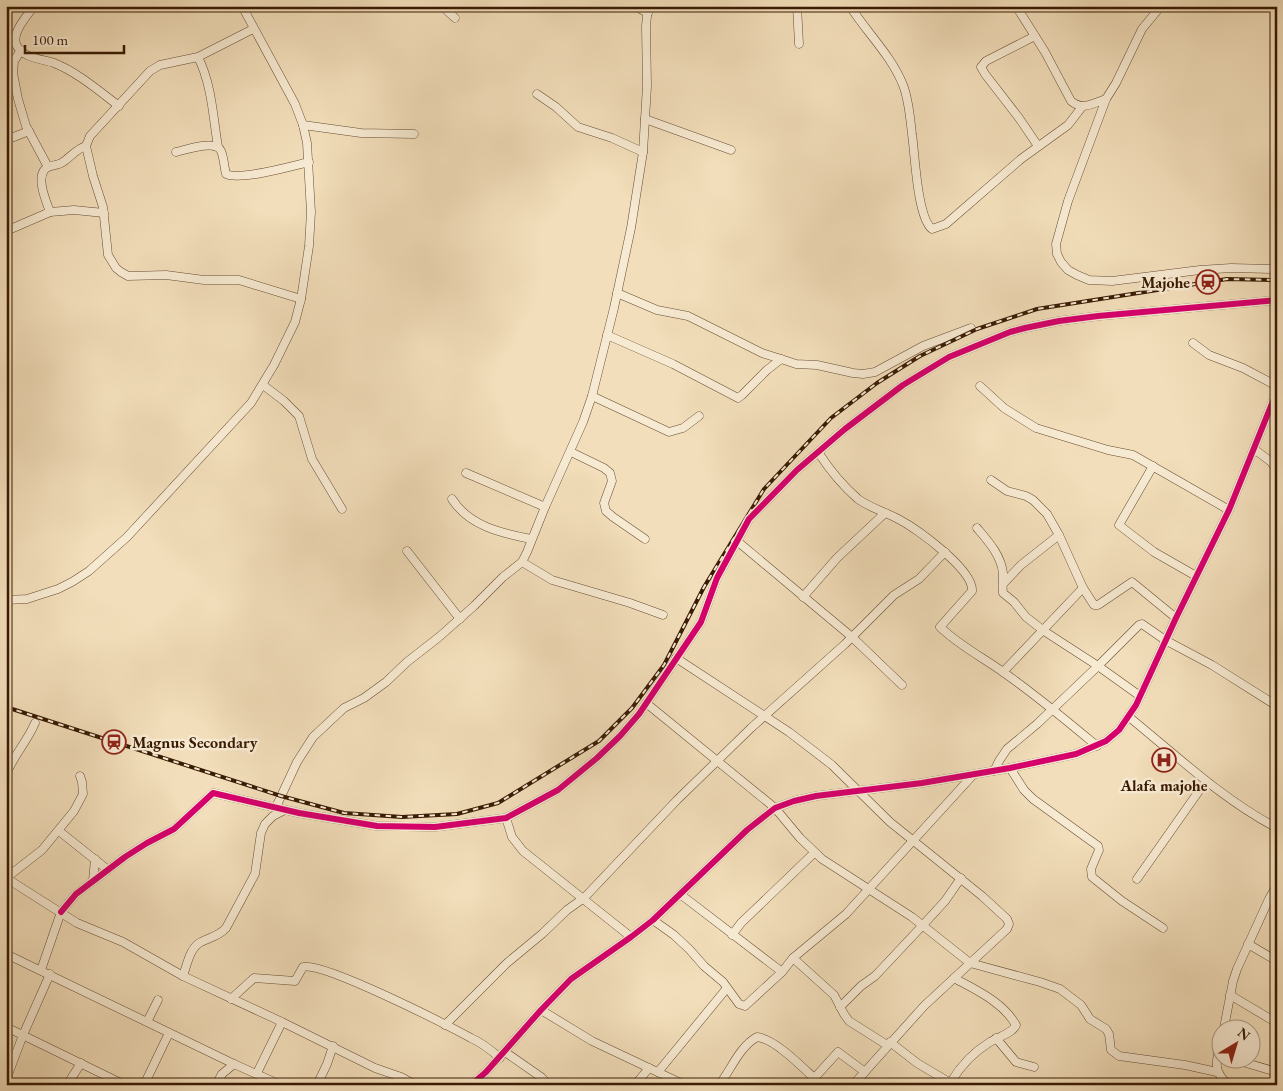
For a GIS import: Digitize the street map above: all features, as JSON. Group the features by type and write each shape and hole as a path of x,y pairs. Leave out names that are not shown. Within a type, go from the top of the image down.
{"street":[{"path":"34,6 22,24 16,38 16,43 21,50 28,56 64,68 119,106"},
{"path":"6,600 27,598 58,589 72,582 89,571 127,537 250,403 263,384 291,329 301,299 309,246 311,212 307,143 295,104 242,6"},
{"path":"442,6 455,18"},
{"path":"276,807 297,762 313,737 344,708 364,698 386,682 407,662 460,619 502,576 522,562 571,452 592,396 631,228 642,152 647,86 646,26 648,10 634,6"},
{"path":"796,6 799,44"},
{"path":"850,6 881,47 903,86 908,105 920,197 926,222 932,229 946,224 1038,146 1068,125 1082,107 1106,99"},
{"path":"1016,6 1036,36 1071,101 1077,106 1082,107"},
{"path":"1161,6 1142,30 1106,99 1075,179 1060,225 1056,244 1057,254 1068,270 1089,280 1112,281 1231,268 1277,269"},
{"path":"253,29 198,57 168,63 155,68 90,136 86,146 90,168 100,194 104,213 104,234 108,255 116,268 128,276 166,275 204,280 239,280 301,299"},
{"path":"1036,36 986,62 981,67 1038,146"},
{"path":"21,50 14,61 13,73 18,99 29,131 48,167"},
{"path":"198,57 209,84 218,147 221,150 226,174 233,177 309,162"},
{"path":"537,94 556,107 578,127 612,138 642,152"},
{"path":"644,119 731,150"},
{"path":"303,125 361,133 414,134"},
{"path":"6,140 29,131"},
{"path":"50,212 42,187 42,174 48,167 61,164 86,146"},
{"path":"176,152 204,146 218,147"},
{"path":"6,231 50,212 74,210 104,213"},
{"path":"617,293 657,310 688,316 762,353 796,364 817,365 853,373 870,373 880,370 923,346 970,328"},
{"path":"41,970 61,912 76,894 125,856 174,830 213,793 285,810 377,826 434,827 506,818 558,790 580,773 620,736 646,703 704,615 717,578 749,519 797,470 860,417 902,385 949,357 1010,332 1059,321 1277,300"},
{"path":"607,335 673,364 738,398 781,359"},
{"path":"1193,343 1208,355 1238,366 1277,386"},
{"path":"263,384 299,416 312,459 342,509"},
{"path":"980,386 1004,408 1036,428 1108,450 1133,455 1229,510"},
{"path":"471,1085 502,1055 571,979 652,920 747,830 775,808 816,796 973,775 1076,754 1106,741 1119,730 1129,717 1140,696 1165,640 1229,510 1277,391"},
{"path":"592,396 669,432 682,428 699,416"},
{"path":"1254,450 1270,461 1277,469"},
{"path":"571,452 604,468 610,473 612,481 604,502 606,511 645,539"},
{"path":"818,452 833,473 858,498 910,525 945,552 965,574 972,587 972,591 940,627 965,648 1003,672 1053,709 1097,746"},
{"path":"1154,466 1119,525 1154,552 1196,576"},
{"path":"466,474 545,507"},
{"path":"991,480 1007,491 1026,496 1040,506 1047,514 1090,601 1098,605 1130,582 1134,582 1176,618"},
{"path":"452,499 458,509 466,516 489,528 531,539"},
{"path":"803,598 837,558 885,513"},
{"path":"977,528 998,555 1003,570 1003,592 1026,617 1140,696"},
{"path":"1003,584 1021,566 1059,535"},
{"path":"737,541 852,637 902,686"},
{"path":"407,551 460,619"},
{"path":"445,1025 507,963 567,910 584,898 682,795 764,716 852,637 894,595 919,579 945,552"},
{"path":"522,562 552,580 630,602 663,615"},
{"path":"1003,672 1083,588"},
{"path":"994,771 1004,754 1098,666 1139,624 1212,665 1277,706"},
{"path":"676,658 789,732 832,765 890,822 961,878 1007,919 1009,924 1007,929 924,1006 853,1085"},
{"path":"646,703 775,808 814,853 840,872 923,925 970,963 1040,982 1060,990 1080,1005 1090,1019 1106,1028 1109,1034 1111,1050 1119,1056 1185,1065 1217,1072 1228,1085"},
{"path":"1129,717 1206,781 1242,808 1277,828"},
{"path":"6,775 11,762 24,744 35,723"},
{"path":"1010,768 1024,790 1033,799 1098,846 1091,869 1092,877 1122,901 1163,928"},
{"path":"652,920 674,935 727,988 739,1004 745,1006 782,972 793,958 846,914 973,775"},
{"path":"80,776 84,788 82,798 59,831 42,850 6,878 77,923 109,935 182,976 333,1046 375,1068 401,1077 416,1085"},
{"path":"1137,879 1206,781"},
{"path":"182,976 194,947 200,942 220,934 226,928 255,874 261,833 265,824 272,816 285,810"},
{"path":"506,818 512,837 524,851 541,867 584,898 631,937"},
{"path":"59,831 108,870"},
{"path":"732,935 741,923 814,853"},
{"path":"93,881 95,859"},
{"path":"840,1007 861,986 875,976 923,925 945,901 961,878"},
{"path":"1226,1018 1237,969 1268,899 1277,885"},
{"path":"680,894 782,972"},
{"path":"1248,944 1277,961"},
{"path":"6,954 281,1085"},
{"path":"793,958 834,994 840,1007 850,1020 952,1083 966,1059 996,1038 1016,1028 1014,1022 1000,1006 954,978"},
{"path":"231,999 254,978 276,978 295,981 303,967 308,966 351,981 410,1007 472,1038 541,1077 548,1085"},
{"path":"6,1080 23,1035 50,974"},
{"path":"658,1072 727,988"},
{"path":"1230,995 1277,1023"},
{"path":"147,1022 158,1000"},
{"path":"541,1010 592,1041 685,1085"},
{"path":"257,1073 282,1022"},
{"path":"6,1027 125,1085"},
{"path":"144,1085 169,1033"},
{"path":"719,1085 739,1054 757,1037 774,1045 797,1062 813,1082 838,1052 865,1072"},
{"path":"996,1038 1016,1062 1034,1068"},
{"path":"317,1085 333,1046"},
{"path":"67,1085 81,1063"},
{"path":"216,1085 222,1074 234,1064"},
{"path":"1260,1067 1277,1072"},
{"path":"635,1085 649,1068"},
{"path":"1217,1068 1217,1072"}],"railway":[{"path":"6,707 281,796 344,813 402,817 457,814 498,803 599,741 632,708 664,665 704,587 764,489 831,418 877,383 920,356 977,329 1037,309 1227,279 1277,280"}],"cycle path":[{"path":"61,912 76,894 125,857 174,829 213,793 299,813 377,826 435,827 506,818 558,790 620,736 639,714 701,622 717,578 749,519 797,470 845,429 903,385 949,357 1010,332 1025,328 1098,316 1277,300"},
{"path":"471,1085 486,1072 571,979 653,920 747,830 775,808 816,796 922,783 1010,768 1076,754 1106,741 1119,730 1136,705 1229,510 1277,391"}],"place":[{"name":"Majohe","path":"1208,282"},
{"name":"Magnus Secondary","path":"114,742"},
{"name":"Alafa majohe","path":"1164,760"}]}
